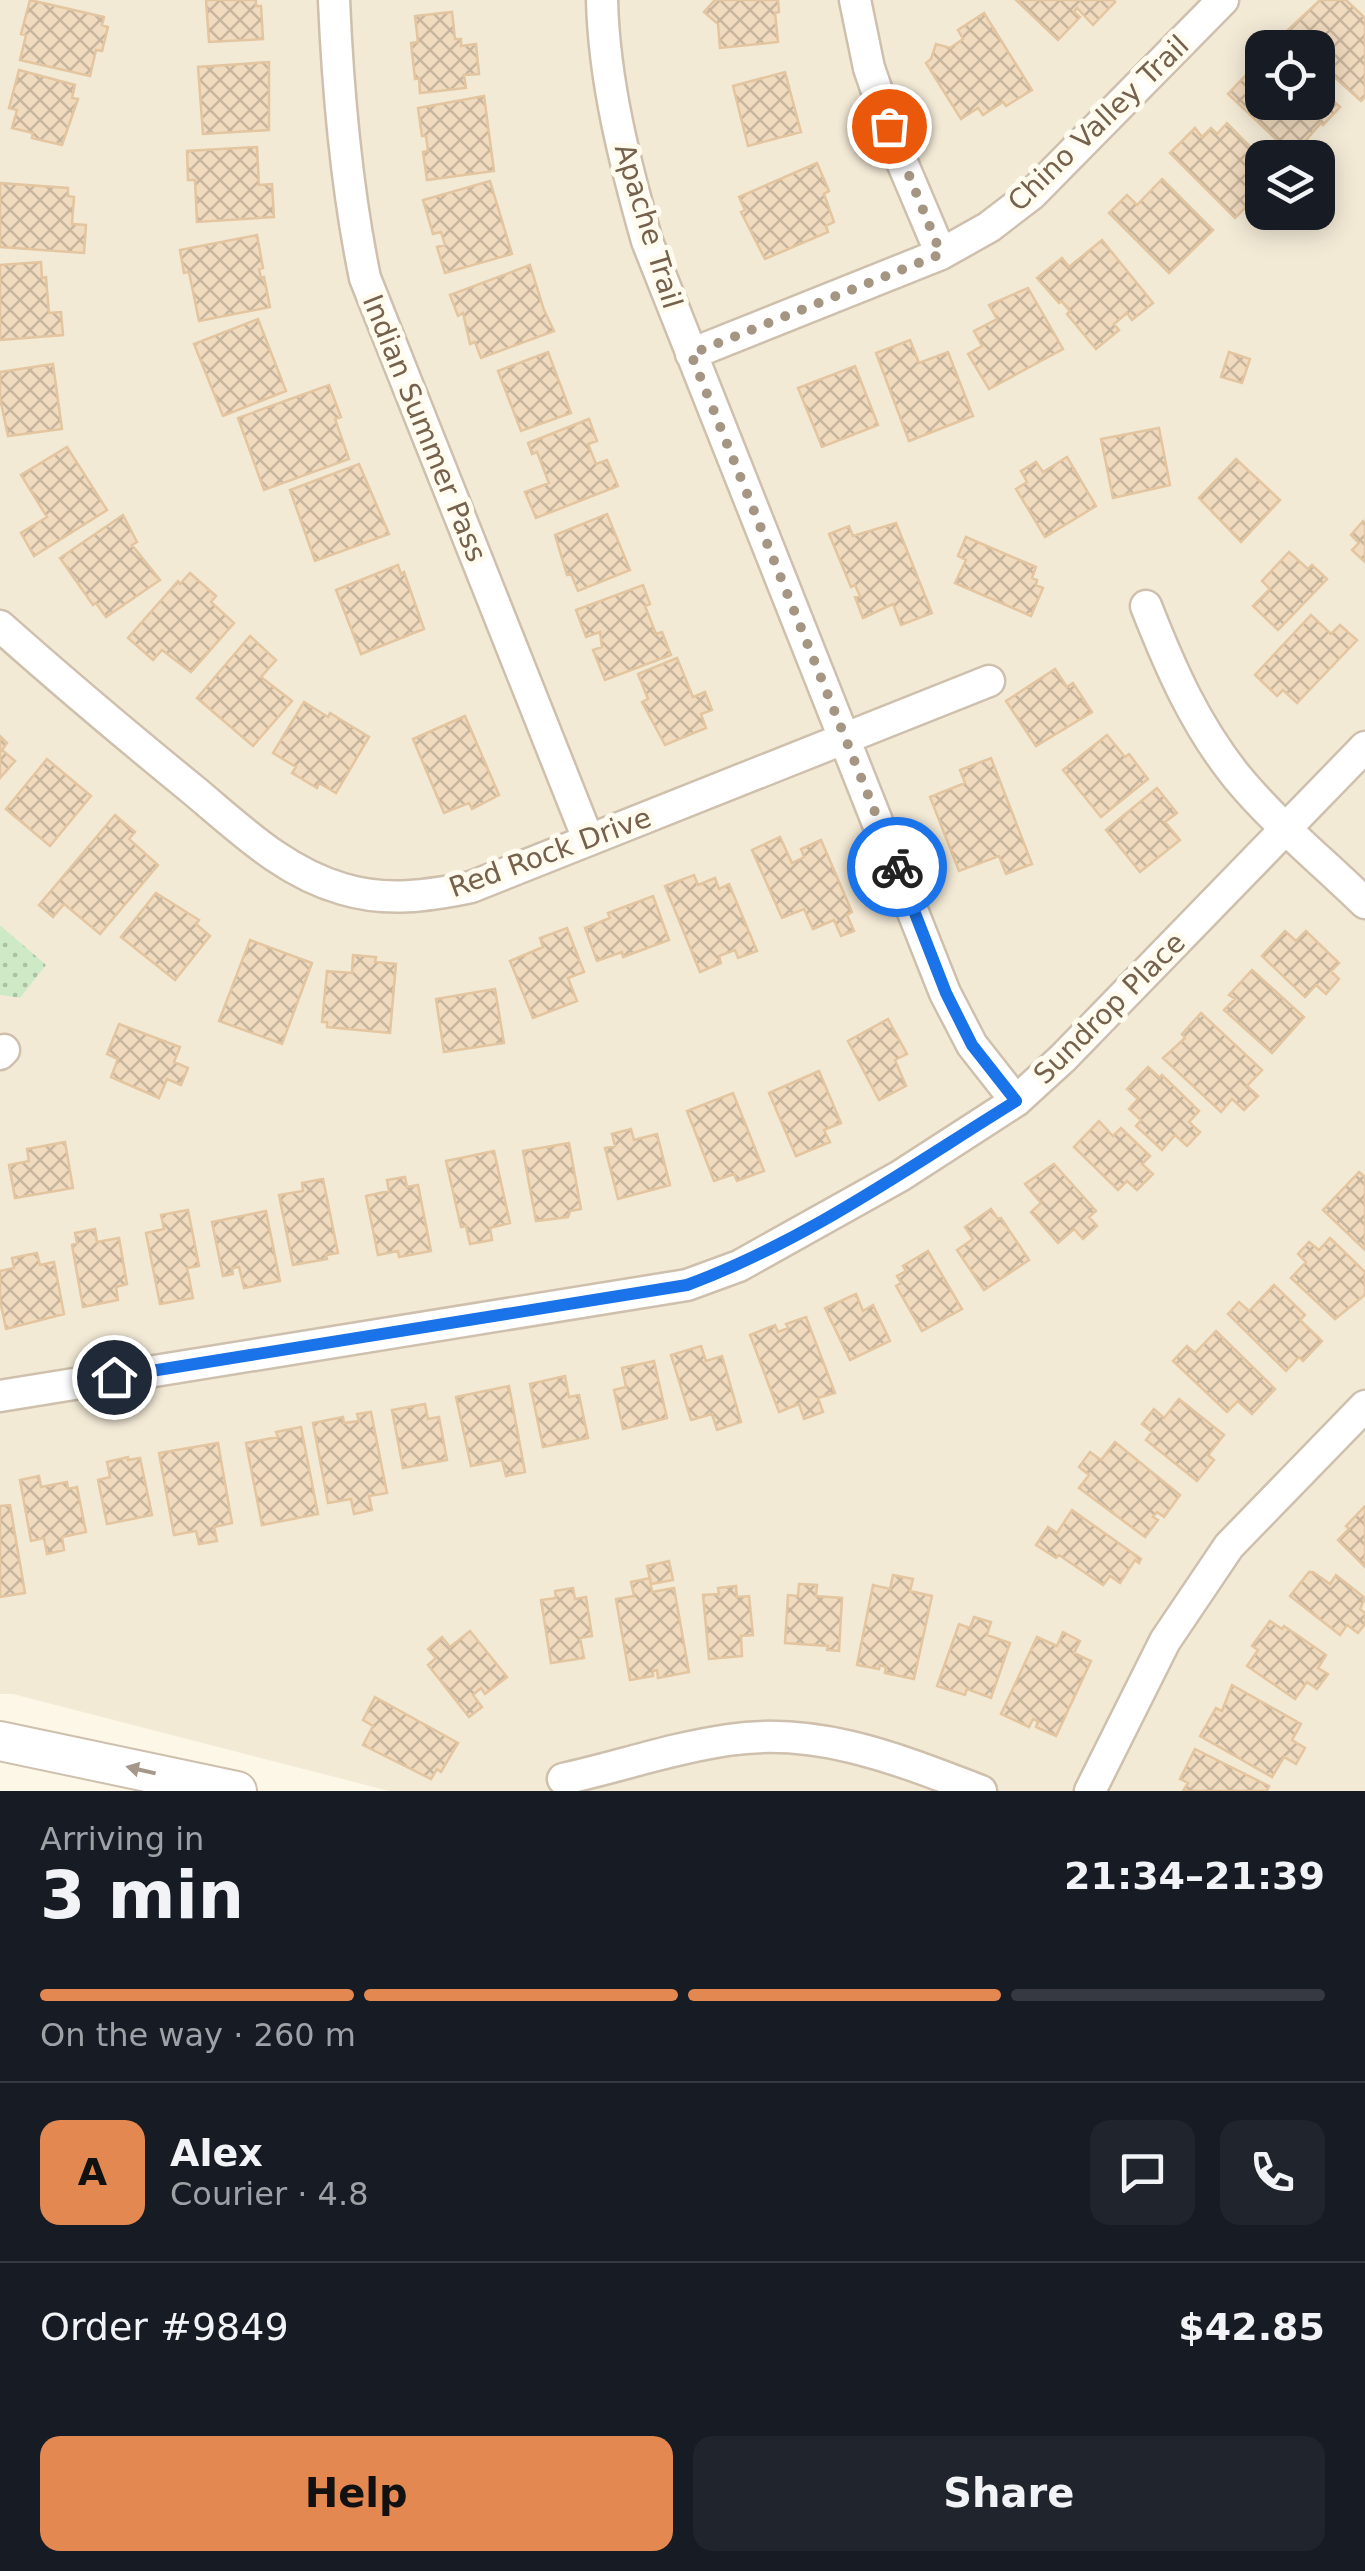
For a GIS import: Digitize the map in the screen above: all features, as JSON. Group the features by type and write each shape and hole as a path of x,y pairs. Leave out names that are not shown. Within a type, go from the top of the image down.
{"street":[{"name":"Indian Summer Pass","path":"334,0 338,82 352,205 366,278 588,839"},
{"name":"Apache Trail","path":"602,0 612,94 647,241 946,993 972,1045 1016,1101"},
{"path":"856,0 868,68 941,254"},
{"name":"Chino Valley Trail","path":"691,354 941,254 989,227 1032,194 1223,0"},
{"path":"1146,606 1176,682 1239,779 1365,903"},
{"name":"Red Rock Drive","path":"0,626 95,710 278,860 360,894 428,896 471,887 989,682"},
{"name":"Sundrop Place","path":"0,1396 687,1285 740,1266 836,1214 1016,1101 1063,1058 1365,746"},
{"path":"1090,1791 1165,1641 1229,1546 1365,1406"},
{"path":"563,1778 729,1740 774,1736 832,1742 882,1754 982,1791"},
{"path":"0,1741 236,1791"}],"shaded area":[{"path":"0,0 1365,0 1365,1791 389,1791 13,1694 0,1694 0,995 20,998 45,965 0,925"}],"green space":[{"path":"0,925 46,965 20,998 0,995"}],"building":[{"path":"30,0 104,17 102,25 108,27 102,51 96,50 90,76 20,60 26,35 21,34"},
{"path":"206,0 256,0 256,6 261,6 263,39 209,42"},
{"path":"715,0 778,0 778,42 720,48 718,24 704,12"},
{"path":"1016,0 1115,2 1093,25 1077,8 1074,12 1080,17 1058,40"},
{"path":"1320,0 1346,0 1365,18 1365,97 1361,101 1335,77 1335,30 1288,30"},
{"path":"452,12 455,39 461,39 461,46 476,44 479,74 464,75 466,88 420,93 411,43 418,42 415,16"},
{"path":"984,13 1032,90 1006,106 1003,102 983,115 978,108 961,119 926,63 936,44 950,48 963,39 958,30"},
{"path":"269,62 269,130 203,134 198,67"},
{"path":"19,70 75,85 72,98 78,99 62,145 32,138 33,133 12,128 17,110 9,108"},
{"path":"785,72 801,132 748,146 733,86"},
{"path":"1245,76 1245,110 1228,94"},
{"path":"484,96 494,171 427,180 423,152 428,151 418,108"},
{"path":"1256,120 1328,120 1306,140 1277,140"},
{"path":"1227,123 1245,142 1245,208 1235,218 1170,153 1195,128 1202,137 1211,128 1217,134"},
{"path":"257,147 259,185 272,184 274,217 197,222 195,180 188,180 187,151"},
{"path":"817,163 829,191 824,194 834,222 826,226 828,232 765,259 741,212 745,210 739,197"},
{"path":"1162,179 1213,230 1169,273 1109,213 1127,195 1137,205"},
{"path":"490,181 512,254 445,273 437,247 445,245 441,232 433,234 423,200"},
{"path":"0,183 68,188 68,196 74,197 72,224 86,225 84,253 0,247"},
{"path":"257,235 263,268 259,269 270,307 199,321 189,272 184,273 180,250"},
{"path":"1102,240 1153,303 1132,320 1127,313 1114,324 1119,330 1096,349 1067,314 1070,311 1037,278 1062,258 1069,267"},
{"path":"41,262 49,313 61,312 63,335 0,340 0,265"},
{"path":"530,265 554,331 481,358 475,342 470,344 463,313 458,316 450,295"},
{"path":"1028,288 1063,349 989,389 968,354 982,346 974,331 997,319 989,305"},
{"path":"258,319 286,391 223,416 194,344"},
{"path":"910,340 919,363 948,352 973,416 909,441 876,353"},
{"path":"548,352 571,413 521,431 498,371"},
{"path":"1229,352 1250,359 1242,383 1221,377"},
{"path":"53,364 62,429 8,436 0,398 0,372"},
{"path":"855,366 878,425 822,447 798,388"},
{"path":"329,385 341,417 335,419 349,459 264,490 238,418"},
{"path":"589,419 597,441 588,444 596,464 607,460 618,486 536,518 525,492 549,483 537,452 532,454 528,443"},
{"path":"1159,428 1170,485 1113,498 1101,439"},
{"path":"67,447 107,510 34,556 21,533 47,517 21,475"},
{"path":"1067,457 1096,506 1045,537 1016,489 1027,482 1021,471 1036,462 1043,472"},
{"path":"1236,459 1280,500 1241,542 1199,498"},
{"path":"359,464 389,534 315,561 290,490"},
{"path":"607,514 630,570 578,591 571,574 567,575 555,535"},
{"path":"123,515 137,542 132,545 160,580 106,617 60,558"},
{"path":"1363,521 1365,562 1352,550 1359,543 1351,535"},
{"path":"896,523 932,613 901,625 893,604 863,618 855,597 860,596 855,585 851,587 829,534 849,526 853,536"},
{"path":"966,537 1036,567 1032,578 1043,588 1031,616 955,583 966,560 958,556"},
{"path":"1289,552 1327,579 1278,630 1253,606 1270,589 1262,581"},
{"path":"398,565 424,629 361,654 336,590"},
{"path":"190,573 216,596 211,602 234,623 191,672 162,650 153,660 128,638 178,581 180,584"},
{"path":"643,585 650,604 645,606 656,634 662,632 671,655 605,680 593,650 602,647 600,632 586,637 576,610"},
{"path":"1311,615 1331,634 1340,625 1357,640 1297,703 1283,690 1277,696 1255,675"},
{"path":"250,636 276,660 261,677 292,701 253,746 197,698"},
{"path":"677,658 693,697 705,692 712,710 701,714 706,728 665,745 642,702 648,699 638,674"},
{"path":"1055,669 1067,687 1073,683 1092,712 1036,746 1006,701"},
{"path":"304,702 369,737 336,793 319,783 317,788 292,773 296,767 273,753"},
{"path":"465,716 499,795 472,809 469,803 444,813 413,739"},
{"path":"1107,735 1125,757 1129,754 1148,779 1101,817 1063,770"},
{"path":"0,736 7,743 2,750 15,761 0,778"},
{"path":"991,758 1032,864 1006,874 999,856 959,871 930,797 965,783 960,770"},
{"path":"47,759 91,796 50,846 6,809"},
{"path":"1157,788 1177,813 1165,822 1180,840 1140,872 1106,830"},
{"path":"115,815 135,832 129,839 158,865 100,934 64,904 53,917 39,905"},
{"path":"780,837 792,863 804,857 801,849 821,840 852,912 847,915 854,931 841,936 834,920 813,929 804,909 782,918 752,850"},
{"path":"694,875 698,885 715,878 719,889 729,884 757,951 738,958 735,950 719,956 721,963 700,972 665,886"},
{"path":"156,893 199,920 196,924 210,936 175,980 121,937"},
{"path":"653,896 669,940 623,957 622,952 597,961 585,928 610,918 608,913"},
{"path":"567,928 584,972 568,978 577,1001 533,1018 510,961 543,947 540,938"},
{"path":"1285,931 1296,941 1306,931 1339,963 1331,971 1339,979 1326,994 1316,985 1305,997 1262,956"},
{"path":"250,940 312,963 282,1044 219,1021"},
{"path":"353,955 396,964 390,1033 327,1027 327,1022 322,1022 327,971 352,973"},
{"path":"1252,970 1304,1017 1272,1053 1224,1010 1235,999 1229,995"},
{"path":"495,989 504,1043 444,1052 436,999"},
{"path":"1201,1013 1262,1070 1247,1086 1258,1096 1244,1110 1232,1099 1221,1112 1163,1058 1185,1038 1182,1034"},
{"path":"888,1019 907,1054 895,1060 906,1086 879,1100 848,1041"},
{"path":"119,1024 180,1047 174,1062 188,1068 181,1085 167,1079 159,1098 111,1077 118,1059 107,1054"},
{"path":"1148,1067 1160,1078 1162,1075 1199,1111 1189,1122 1200,1132 1187,1146 1175,1135 1162,1150 1136,1126 1141,1120 1129,1109 1138,1099 1127,1089"},
{"path":"819,1071 841,1123 824,1130 830,1142 796,1156 769,1093"},
{"path":"733,1093 764,1171 737,1181 734,1174 714,1181 687,1111"},
{"path":"1099,1121 1113,1136 1121,1128 1150,1156 1142,1164 1153,1174 1137,1190 1127,1181 1118,1190 1074,1147"},
{"path":"631,1129 634,1140 657,1134 670,1185 618,1199 605,1148 615,1146 612,1134"},
{"path":"65,1142 73,1188 15,1198 9,1165 29,1161 27,1149"},
{"path":"569,1143 581,1209 570,1211 568,1217 536,1221 523,1151"},
{"path":"494,1151 510,1223 490,1228 492,1240 470,1244 466,1226 461,1227 446,1161"},
{"path":"1054,1164 1096,1211 1089,1217 1097,1226 1083,1239 1074,1229 1058,1243 1031,1212 1041,1203 1025,1184"},
{"path":"1359,1172 1365,1177 1365,1250 1323,1210"},
{"path":"405,1177 407,1187 418,1185 431,1251 399,1257 398,1251 378,1255 366,1196 389,1191 387,1180"},
{"path":"323,1179 338,1253 293,1265 279,1195 303,1191 302,1183"},
{"path":"991,1209 1029,1260 984,1290 957,1250 973,1239 965,1227"},
{"path":"188,1210 199,1266 187,1268 193,1298 160,1304 146,1233 164,1229 161,1215"},
{"path":"266,1211 280,1281 244,1288 239,1267 232,1268 233,1274 223,1276 212,1222"},
{"path":"95,1229 97,1242 119,1238 127,1284 116,1287 118,1300 83,1307 72,1245 77,1243 75,1233"},
{"path":"1330,1238 1365,1272 1365,1295 1335,1319 1291,1278 1306,1262 1298,1254 1309,1242 1319,1250"},
{"path":"928,1251 962,1309 922,1331 896,1286 901,1283 897,1276 906,1271 903,1266"},
{"path":"37,1253 40,1265 54,1262 64,1314 6,1329 0,1271 14,1268 12,1258"},
{"path":"1274,1285 1305,1315 1300,1320 1322,1341 1303,1361 1299,1357 1286,1371 1228,1314 1239,1302 1249,1311"},
{"path":"856,1294 863,1311 873,1305 890,1341 850,1360 825,1308"},
{"path":"806,1317 835,1393 818,1398 823,1412 804,1419 799,1404 779,1412 750,1335 775,1325 778,1332 788,1328 786,1324"},
{"path":"1216,1331 1275,1389 1252,1414 1238,1401 1227,1412 1173,1361 1187,1346 1195,1353"},
{"path":"701,1346 706,1361 722,1356 741,1422 717,1430 712,1414 691,1420 671,1355"},
{"path":"654,1361 667,1418 623,1429 614,1390 626,1387 622,1368"},
{"path":"565,1376 569,1397 579,1395 588,1438 543,1447 530,1384"},
{"path":"509,1386 525,1472 506,1476 502,1460 471,1466 456,1397"},
{"path":"1179,1399 1224,1435 1208,1455 1214,1460 1197,1481 1146,1440 1152,1432 1142,1424 1154,1409 1164,1418"},
{"path":"425,1404 428,1419 439,1417 447,1460 403,1468 392,1410"},
{"path":"371,1412 387,1493 369,1496 372,1510 354,1514 351,1499 328,1503 313,1423 343,1417 344,1423 359,1421 357,1414"},
{"path":"301,1427 318,1514 262,1525 246,1443 278,1437 276,1432"},
{"path":"1115,1442 1180,1495 1164,1517 1157,1512 1153,1517 1158,1520 1145,1537 1079,1488 1089,1475 1079,1467 1090,1452 1101,1460"},
{"path":"218,1443 232,1523 214,1527 217,1541 199,1544 196,1531 174,1535 159,1453"},
{"path":"140,1458 152,1515 107,1524 98,1480 110,1477 107,1462"},
{"path":"39,1476 41,1487 67,1482 68,1489 77,1487 86,1532 62,1537 64,1550 47,1554 44,1538 31,1541 20,1480"},
{"path":"10,1505 25,1593 0,1597 0,1506"},
{"path":"1365,1506 1365,1567 1338,1540"},
{"path":"1072,1510 1141,1559 1139,1563 1135,1560 1120,1583 1110,1576 1103,1585 1059,1555 1056,1558 1036,1545 1048,1527 1057,1533"},
{"path":"669,1561 673,1580 651,1584 647,1566"},
{"path":"1309,1572 1330,1584 1336,1575 1365,1598 1360,1609 1365,1613 1365,1624 1358,1633 1347,1625 1340,1635 1290,1596"},
{"path":"893,1575 913,1579 910,1591 932,1596 914,1679 885,1673 886,1667 880,1665 879,1669 857,1665 873,1585 890,1589"},
{"path":"650,1578 652,1592 674,1588 689,1672 658,1678 657,1670 653,1676 630,1680 616,1599 634,1596 631,1582"},
{"path":"799,1584 817,1585 816,1596 842,1598 839,1651 827,1650 828,1646 785,1643 788,1595 798,1596"},
{"path":"736,1586 737,1597 749,1596 753,1635 741,1636 742,1656 709,1659 703,1595 719,1594 718,1588"},
{"path":"573,1588 575,1599 586,1597 592,1636 580,1638 584,1658 551,1663 541,1600 556,1598 555,1591"},
{"path":"974,1617 991,1622 987,1635 1010,1643 991,1698 967,1689 965,1695 937,1686 959,1624 970,1628"},
{"path":"1270,1621 1326,1655 1318,1668 1328,1674 1317,1689 1307,1682 1295,1699 1247,1666 1258,1650 1252,1646"},
{"path":"470,1631 507,1677 485,1694 481,1688 473,1695 482,1707 469,1717 428,1665 436,1658 428,1649 442,1637 450,1647"},
{"path":"1063,1632 1080,1641 1074,1653 1091,1661 1056,1736 1036,1727 1038,1721 1033,1719 1029,1727 1001,1714 1037,1637 1057,1646"},
{"path":"1232,1685 1301,1724 1292,1740 1305,1748 1296,1764 1284,1757 1272,1777 1200,1736 1216,1708 1222,1711"},
{"path":"375,1697 458,1743 441,1772 437,1769 431,1779 363,1745 373,1726 363,1720"},
{"path":"1195,1749 1269,1786 1267,1791 1183,1791 1188,1783 1180,1779"}],"way so far":[{"path":"889,126 941,254 691,354 897,867"}],"route":[{"path":"114,1377 687,1285 740,1266 836,1214 1016,1101 972,1045 946,993 897,867"}]}
